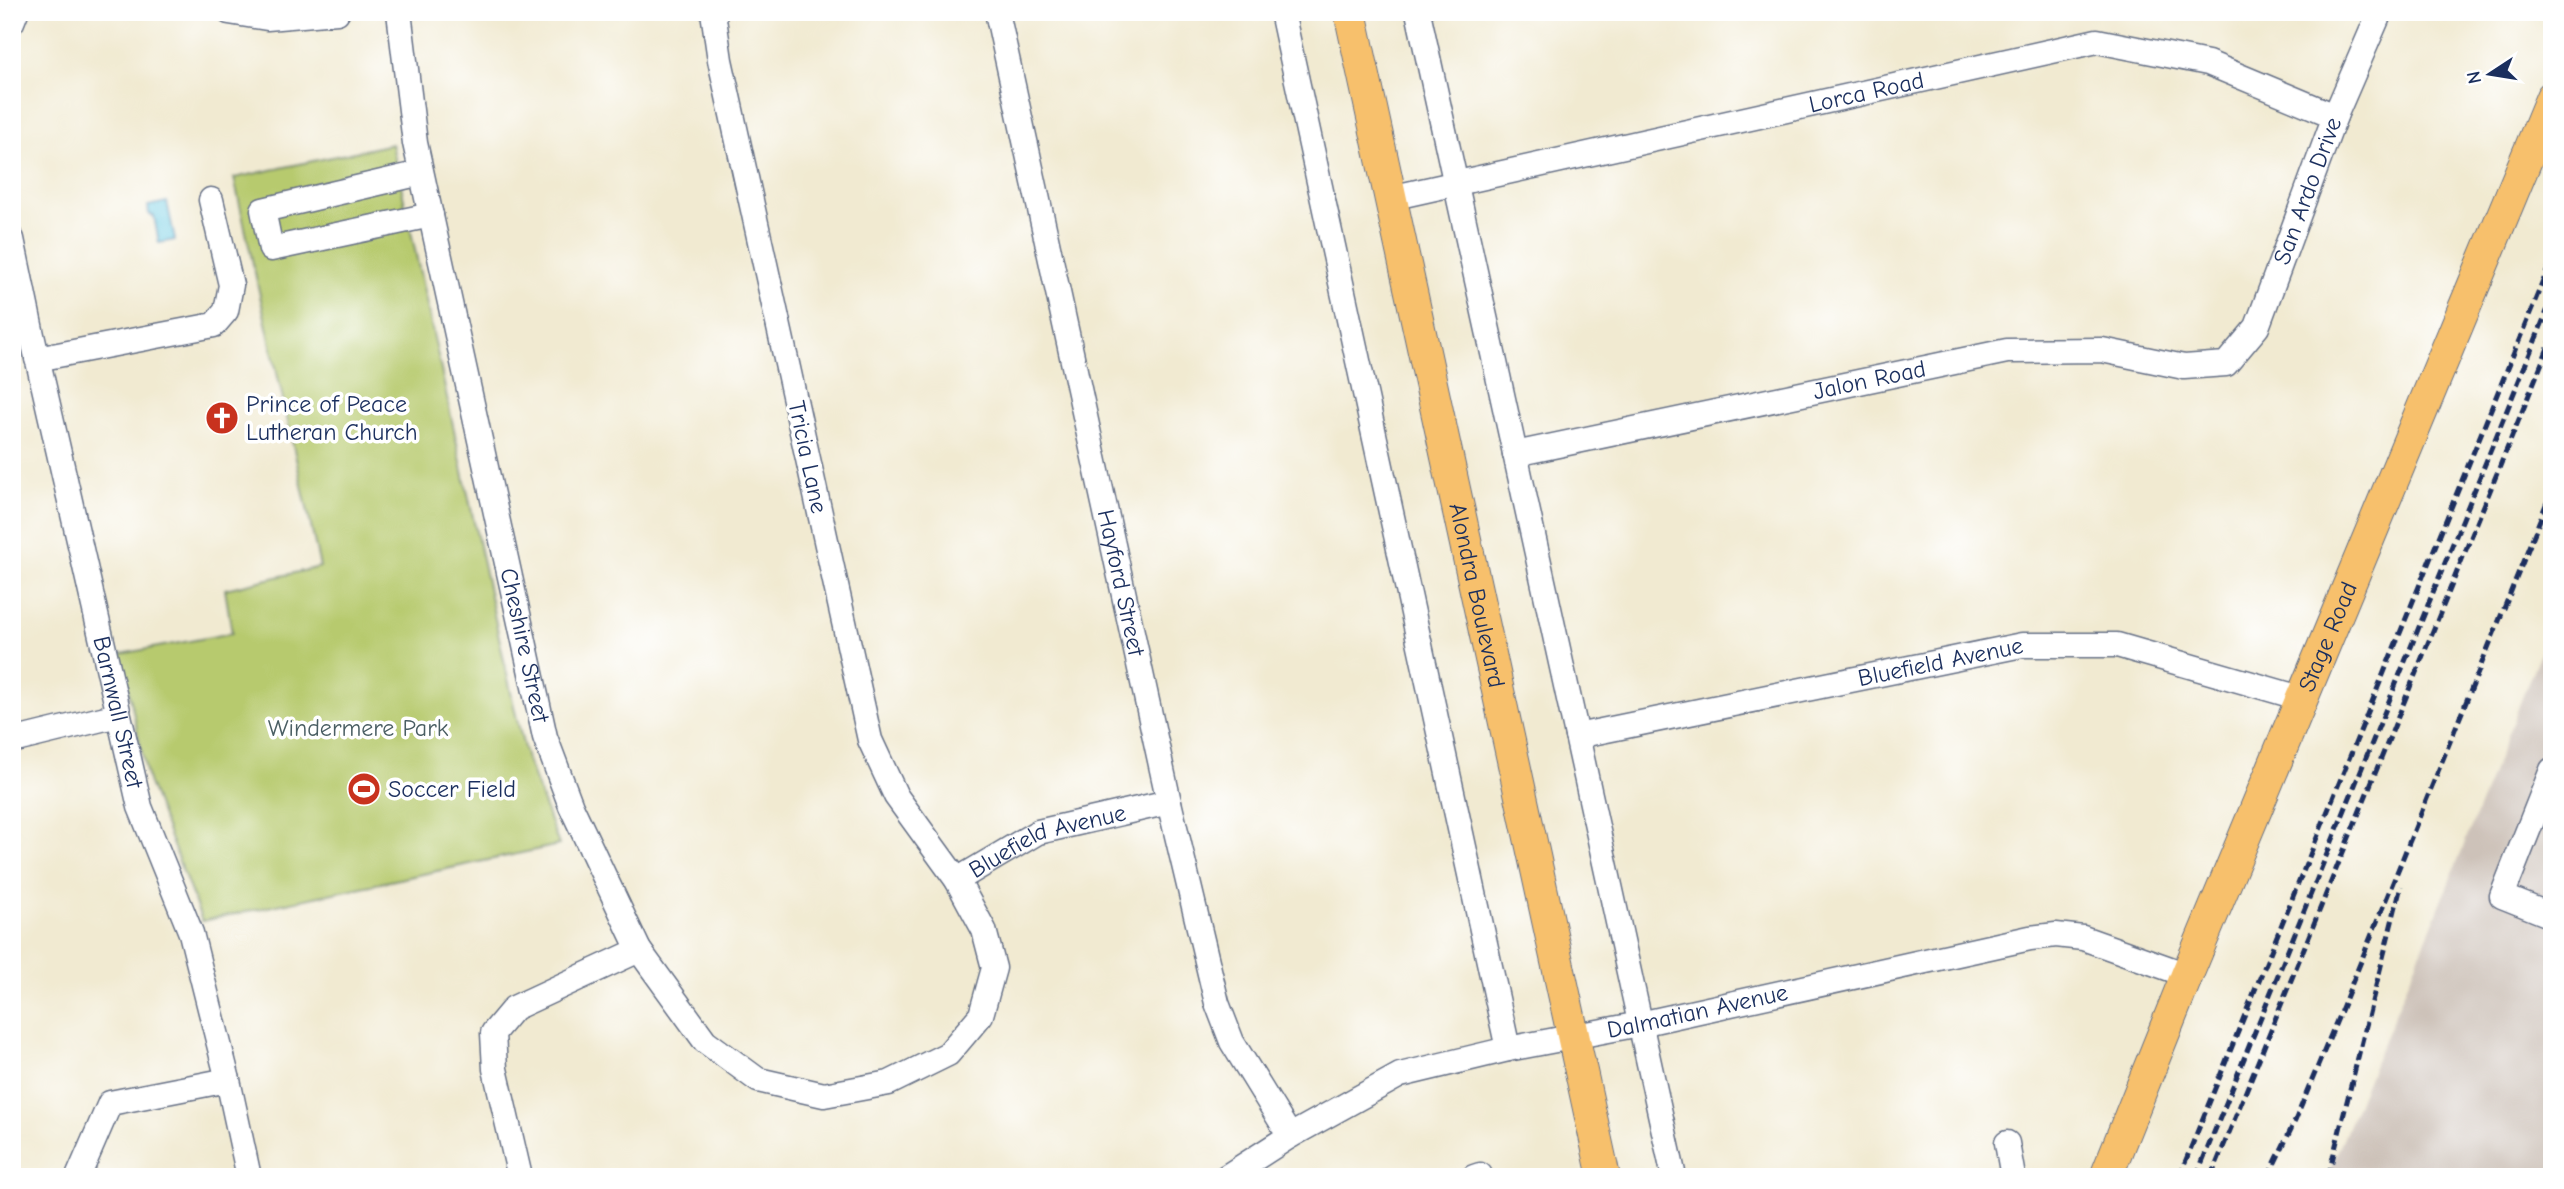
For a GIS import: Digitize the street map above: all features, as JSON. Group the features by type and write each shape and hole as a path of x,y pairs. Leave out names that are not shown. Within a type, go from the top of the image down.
{"main road":[{"name":"Alondra Boulevard","path":"1350,12 1604,1177"},
{"name":"Stage Road","path":"2106,1177 2187,975 2552,97"}],"street":[{"path":"12,22 16,12"},
{"path":"229,12 267,18 337,12"},
{"name":"Cheshire Street","path":"399,12 421,173 545,737 571,807 639,950"},
{"name":"Tricia Lane","path":"713,12 720,60 870,740 896,796 957,880"},
{"name":"Hayford Street","path":"997,12 1169,802 1217,1003 1232,1042 1290,1136"},
{"path":"1282,12 1508,1049"},
{"path":"1418,12 1640,1024 1668,1172"},
{"name":"San Ardo Drive","path":"2226,364 2257,327 2335,116 2380,12"},
{"name":"Lorca Road","path":"1390,198 2097,41 2208,63 2335,116"},
{"path":"421,173 263,210 271,249 430,215"},
{"path":"27,345 214,325 226,312 232,285 211,200"},
{"name":"Barnwall Street","path":"12,239 27,345 140,807 191,933 249,1177"},
{"name":"Jalon Road","path":"1515,454 2007,351 2102,350 2184,367 2226,364"},
{"name":"Bluefield Avenue","path":"1577,736 2022,645 2117,645 2304,699"},
{"path":"12,741 118,715"},
{"path":"2552,770 2502,896 2552,916"},
{"name":"Bluefield Avenue","path":"639,950 705,1041 758,1080 824,1096 889,1083 948,1054 981,1015 994,968 984,930 957,880 1038,832 1169,802"},
{"name":"Dalmatian Avenue","path":"1226,1177 1290,1136 1400,1075 1508,1049 1640,1024 2030,937 2083,937 2187,975"},
{"path":"520,1177 495,1069 493,1033 514,1008 639,950"},
{"path":"78,1177 110,1102 228,1080"},
{"path":"2007,1143 2013,1177"}],"shaded area":[{"path":"2552,622 2552,1177 2327,1177 2437,913"}],"green space":[{"name":"Windermere Park","path":"392,144 515,711 527,760 559,845 202,921 148,781 121,654 232,633 225,589 320,567 234,178"}],"water":[{"path":"167,202 175,240 159,243 154,216 149,214 148,206"}],"railway":[{"path":"2179,1177 2552,259"},
{"path":"2196,1177 2552,299"},
{"path":"2211,1177 2552,338"},
{"path":"2268,1177 2295,1121 2340,1013 2552,490"},
{"path":"2328,1177 2401,886"}],"place":[{"name":"Prince of Peace Lutheran Church","path":"222,418"},
{"name":"Soccer Field","path":"364,789"}]}
